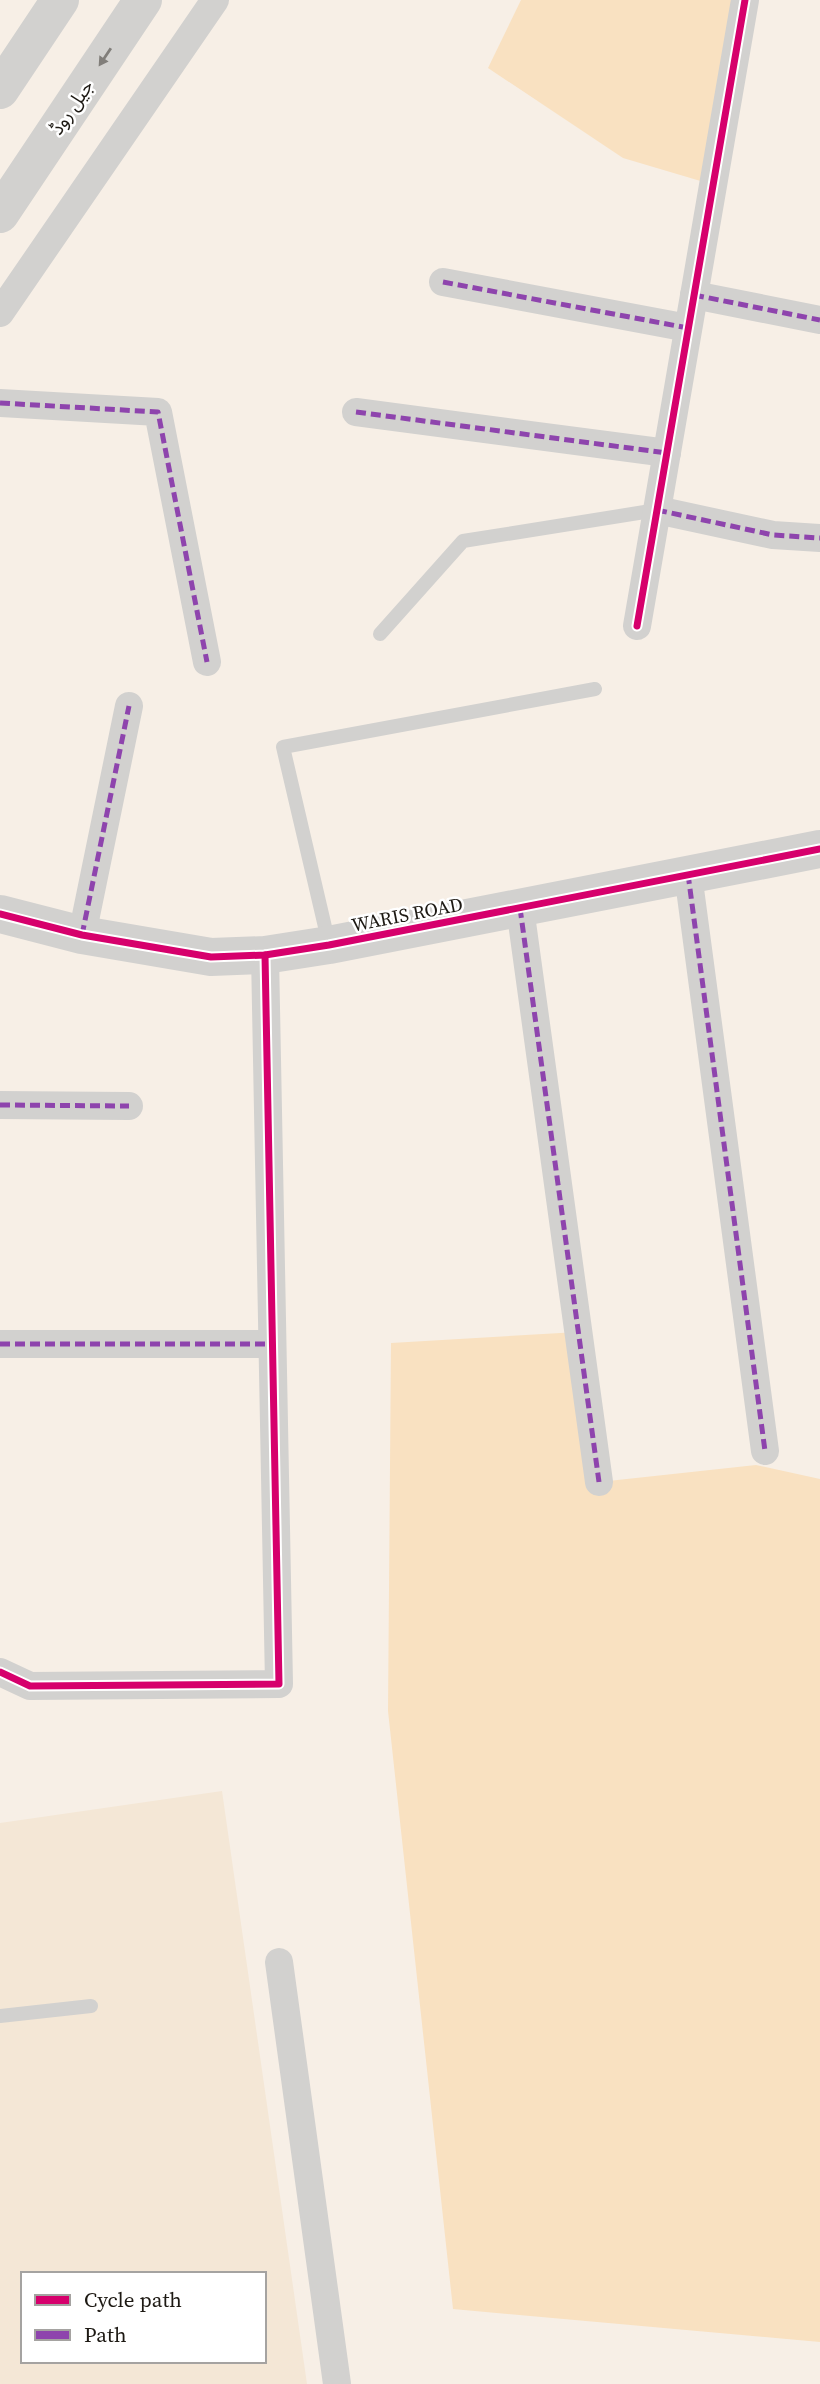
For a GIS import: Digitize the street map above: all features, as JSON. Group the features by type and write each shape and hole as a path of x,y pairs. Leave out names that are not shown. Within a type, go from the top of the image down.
{"street":[{"path":"0,90 60,0"},
{"name":"جیل روڈ","path":"0,214 143,0"},
{"path":"0,313 215,0"},
{"path":"637,626 746,0"},
{"path":"443,282 688,328"},
{"path":"694,295 820,320"},
{"path":"0,403 158,412 207,662"},
{"path":"356,412 667,453"},
{"path":"657,510 773,536 820,538"},
{"path":"82,935 129,706"},
{"name":"WARIS ROAD","path":"0,914 82,935 211,957 265,955 329,945 820,849"},
{"path":"688,874 765,1451"},
{"path":"520,908 599,1482"},
{"path":"3,1680 30,1686 279,1684 265,955"},
{"path":"0,1105 129,1106"},
{"path":"0,1344 272,1344"},
{"path":"279,1962 337,2384"}],"lane":[{"path":"380,634 463,541 657,510"},
{"path":"329,945 283,747 595,689"},
{"path":"0,2016 91,2007"}],"shaded area":[{"path":"521,0 745,0 714,185 623,158 488,68"},
{"path":"578,1332 599,1482 756,1465 820,1479 820,2342 453,2309 388,1711 391,1343"},
{"path":"222,1791 307,2384 0,2384 0,1823"}],"marked path":[{"path":"443,282 688,328"},
{"path":"694,295 820,320"},
{"path":"0,403 158,412 207,662"},
{"path":"356,412 667,453"},
{"path":"657,510 773,535 820,538"},
{"path":"82,935 129,706"},
{"path":"688,874 765,1451"},
{"path":"520,908 599,1482"},
{"path":"0,1105 129,1106"},
{"path":"0,1344 272,1344"}],"cycle path":[{"path":"637,626 745,0"},
{"path":"0,914 82,935 211,957 265,955 329,945 820,849"},
{"path":"0,1672 30,1686 279,1684 265,955"}]}
